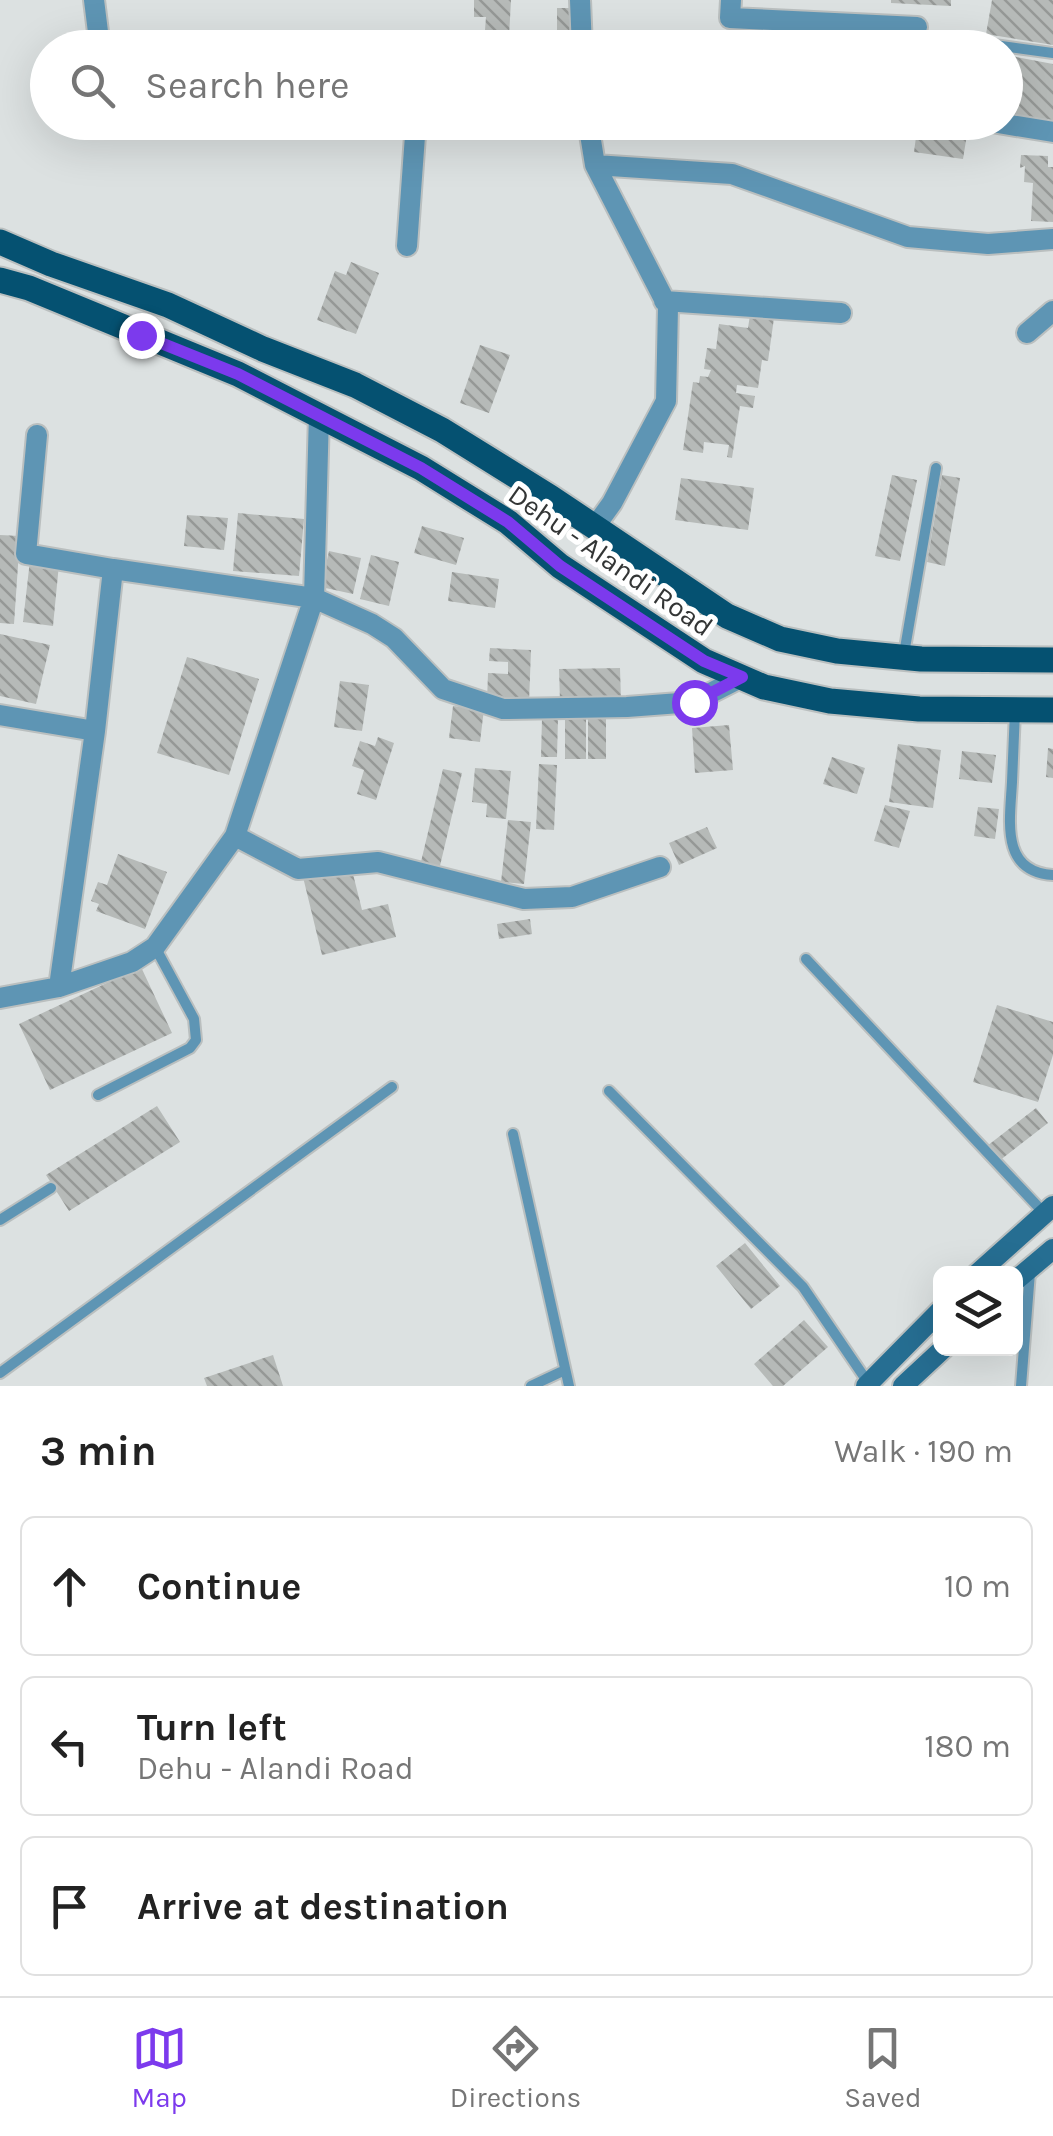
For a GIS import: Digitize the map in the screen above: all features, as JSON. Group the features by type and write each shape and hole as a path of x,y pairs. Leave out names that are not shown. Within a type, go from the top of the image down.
{"main road":[{"name":"Dehu - Alandi Road","path":"0,242 168,305 355,386 442,430 727,616 780,639 837,651 904,657 1053,660"},
{"name":"Dehu - Alandi Road","path":"0,280 238,374 320,414 508,522 560,566 704,661 764,687 830,701 919,708 1053,710"},
{"path":"986,1266 1049,1210"},
{"path":"1023,1273 1053,1249"},
{"path":"867,1385 933,1317"},
{"path":"903,1386 935,1356"}],"street":[{"path":"94,0 98,30"},
{"path":"580,0 581,30"},
{"path":"731,0 730,18 916,26"},
{"path":"1023,127 1053,132"},
{"path":"407,246 415,140"},
{"path":"591,140 595,165 668,307 666,401 612,503 594,528"},
{"path":"595,165 732,174 908,238 988,244 1053,238"},
{"path":"664,301 841,313"},
{"path":"1027,333 1053,311"},
{"path":"0,998 59,987 132,962 154,948 235,836 314,598 320,414"},
{"path":"37,435 26,554 314,598 394,638 443,689 503,710 694,702 742,677"},
{"path":"59,987 113,569"},
{"path":"0,714 95,730"},
{"path":"235,836 298,869 378,862 524,899 572,897 660,866"}],"lane":[{"path":"1023,49 1053,53"},
{"path":"904,657 936,468"},
{"path":"1015,710 1011,843 1031,871 1053,875"},
{"path":"98,1094 190,1048 196,1040 194,1019 154,948"},
{"path":"806,958 1049,1210"},
{"path":"0,1374 392,1087"},
{"path":"609,1091 803,1288 867,1385"},
{"path":"513,1134 568,1386"},
{"path":"0,1220 51,1188"},
{"path":"1021,1386 1022,1356"},
{"path":"531,1386 566,1370"}],"building":[{"path":"474,0 511,0 509,30 485,30 486,17 474,17"},
{"path":"951,0 951,6 891,3"},
{"path":"992,0 1053,0 1053,45 1023,40 1023,30 987,30"},
{"path":"557,8 577,8 576,30 557,30"},
{"path":"744,24 778,27 778,30 744,30"},
{"path":"1023,58 1053,64 1053,126 1023,120"},
{"path":"916,140 966,140 963,159 914,152"},
{"path":"1021,155 1048,156 1048,167 1053,167 1053,222 1031,221 1033,183 1024,182"},
{"path":"351,262 379,273 356,334 317,320 335,271 346,275"},
{"path":"750,315 774,318 768,361 762,360 758,388 737,385 736,393 755,396 753,408 740,406 732,458 727,457 729,445 704,442 703,453 683,450 693,382 699,383 700,376 708,377 711,370 704,369 707,348 716,349 719,324 748,328"},
{"path":"480,345 510,355 489,413 460,403"},
{"path":"892,475 917,480 900,561 875,556"},
{"path":"942,475 960,478 945,566 927,562"},
{"path":"681,478 754,488 748,530 675,520"},
{"path":"238,513 304,519 299,576 233,571"},
{"path":"187,515 228,518 224,550 184,546"},
{"path":"422,526 464,538 456,565 414,553"},
{"path":"0,535 20,536 14,624 0,623"},
{"path":"329,551 361,558 353,594 321,587"},
{"path":"371,555 399,562 389,606 360,599"},
{"path":"30,560 59,564 53,626 23,622"},
{"path":"452,572 499,579 495,608 448,601"},
{"path":"0,634 50,645 36,704 0,696"},
{"path":"490,648 531,650 529,703 487,701 488,673 508,674 508,662 489,661"},
{"path":"187,657 259,679 229,775 157,753"},
{"path":"620,668 621,701 560,702 559,669"},
{"path":"340,681 369,685 362,731 334,727"},
{"path":"453,706 484,709 480,742 449,738"},
{"path":"588,717 606,717 606,759 588,759"},
{"path":"542,718 558,718 557,757 541,757"},
{"path":"565,718 586,719 586,759 565,759"},
{"path":"729,725 733,770 695,773 692,728"},
{"path":"378,737 394,743 376,800 357,794 364,770 352,766 360,741 375,746"},
{"path":"898,744 941,750 933,808 889,802"},
{"path":"1048,748 1053,749 1053,778 1046,777"},
{"path":"962,751 996,755 992,783 959,779"},
{"path":"832,757 865,768 857,794 823,784"},
{"path":"539,764 557,765 554,830 536,829"},
{"path":"475,768 511,771 506,819 486,817 487,804 472,802"},
{"path":"443,769 462,773 439,870 420,866"},
{"path":"885,805 910,811 899,848 874,841"},
{"path":"978,807 999,809 995,839 974,836"},
{"path":"508,820 531,822 524,884 501,882"},
{"path":"707,827 717,848 679,865 669,843"},
{"path":"118,854 167,872 145,929 96,911 99,904 91,901 98,882 107,885"},
{"path":"351,866 362,910 388,904 396,937 322,955 303,877"},
{"path":"530,919 532,934 499,939 497,924"},
{"path":"141,967 172,1033 50,1090 19,1024"},
{"path":"997,1005 1053,1022 1053,1055 1038,1102 973,1082"},
{"path":"157,1106 180,1142 69,1211 46,1175"},
{"path":"1036,1108 1048,1123 999,1161 987,1146"},
{"path":"745,1243 780,1286 751,1309 716,1266"},
{"path":"804,1320 828,1347 783,1386 773,1386 754,1364"},
{"path":"273,1355 283,1386 207,1386 204,1378"}],"route":[{"path":"141,335 238,374 421,468 508,522 560,566 704,661 742,677 694,702"}]}
